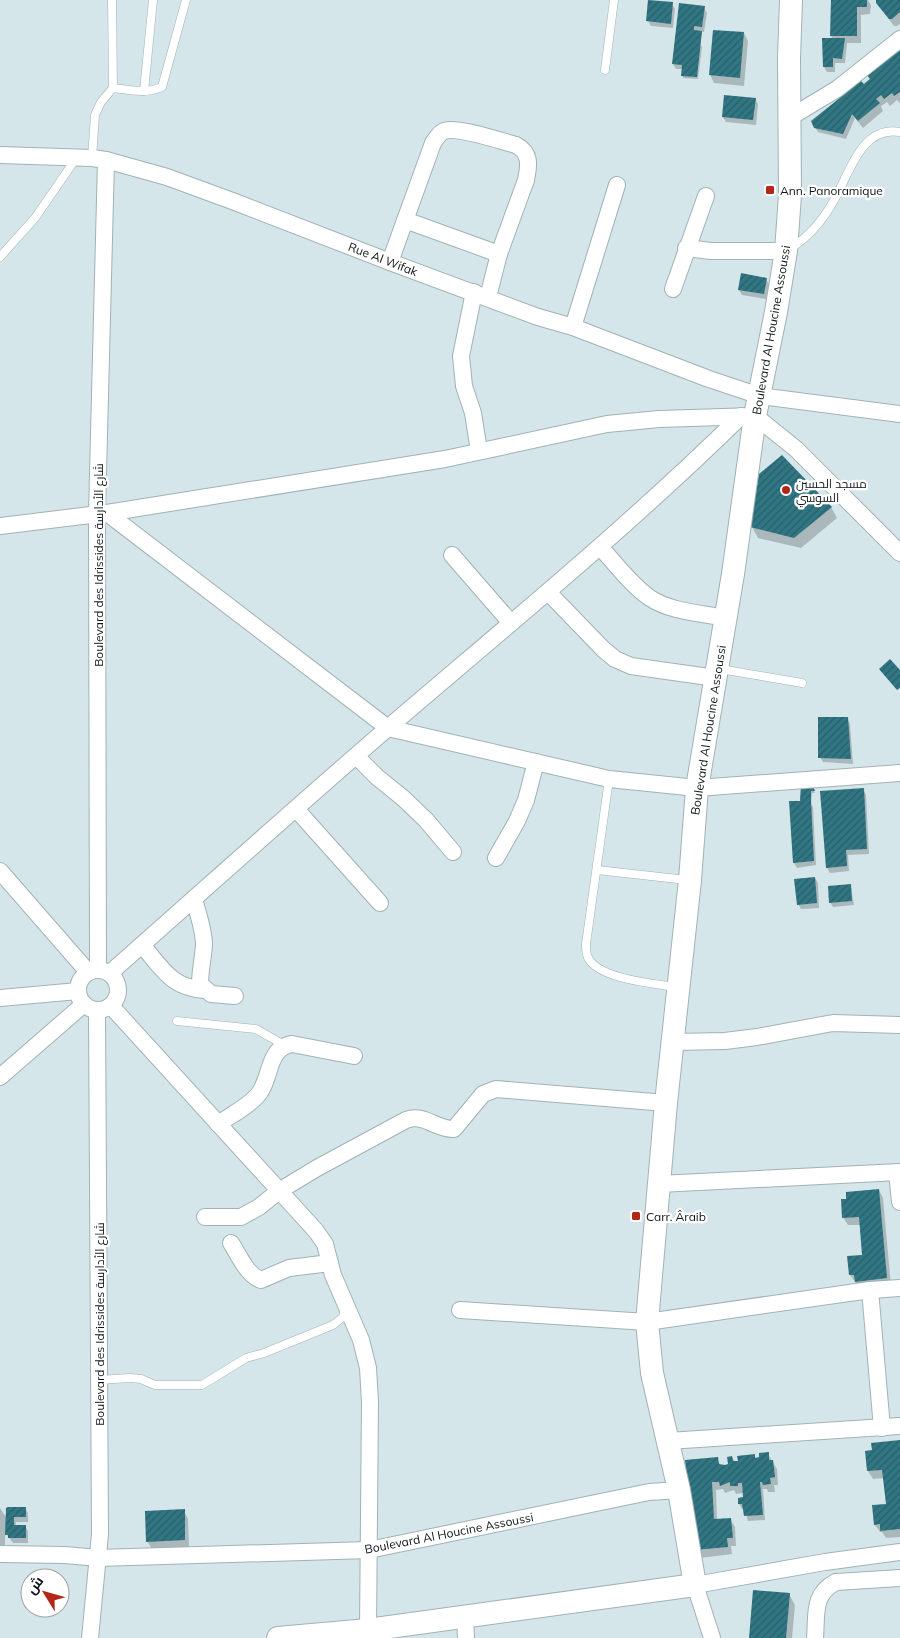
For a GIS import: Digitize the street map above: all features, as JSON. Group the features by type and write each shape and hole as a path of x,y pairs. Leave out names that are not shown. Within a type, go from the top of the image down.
{"street":[{"name":"Boulevard Al Houcine Assoussi","path":"695,1584 679,1490 652,1372 647,1322 666,1102 690,880 697,788 717,674 752,409 776,312 786,250 790,195 791,0"},
{"path":"789,118 837,89 900,39"},
{"path":"390,262 434,143 443,131 460,131 516,145 527,154 528,169 526,180 499,254 481,295 461,356 464,386 473,413 479,451"},
{"name":"Rue Al Wifak","path":"0,155 92,159 167,177 390,262 538,317 573,327 674,366 752,409 796,449 900,553"},
{"name":"Boulevard des Idrissides شارع الأدارسة","path":"92,159 102,513 99,972"},
{"path":"573,327 617,185"},
{"path":"673,289 706,196"},
{"path":"405,220 499,254"},
{"path":"686,248 711,251 786,250"},
{"path":"0,526 102,513 436,460 634,420 752,409 900,414"},
{"path":"368,1630 370,1402 368,1368 361,1340 324,1244 316,1232 218,1124 93,1003 79,984 82,977 99,972 142,945 388,728 600,547 752,409"},
{"path":"102,513 388,728 609,779 697,788 900,773"},
{"path":"600,547 638,588 651,598 668,606 725,618"},
{"path":"452,555 511,623"},
{"path":"548,592 615,659 630,666 717,674"},
{"path":"356,756 426,820 453,852"},
{"path":"496,858 517,821 526,800 536,762"},
{"path":"296,809 380,903"},
{"path":"0,871 99,972 115,978 119,993 116,1000 93,1003 0,998"},
{"path":"194,899 202,928 204,945 200,984 211,994 235,996"},
{"path":"142,945 167,975 179,984 190,989 205,990"},
{"path":"0,1078 93,1003"},
{"name":"Boulevard des Idrissides شارع الأدارسة","path":"90,1638 100,1534 93,1003"},
{"path":"673,1042 725,1041 834,1023 900,1025"},
{"path":"218,1124 246,1106 258,1095 264,1085 274,1055 284,1046 292,1044 354,1056"},
{"path":"205,1217 241,1217 317,1168 413,1117 454,1129 483,1094 496,1089 666,1102"},
{"path":"659,1184 898,1172 900,1202"},
{"path":"231,1243 249,1271 261,1280 289,1268 330,1263"},
{"path":"460,1310 647,1322 870,1290 900,1288"},
{"path":"870,1290 882,1428"},
{"path":"668,1441 900,1426"},
{"name":"Boulevard Al Houcine Assoussi","path":"0,1554 65,1555 98,1558 369,1550 649,1492 679,1490"},
{"path":"278,1638 332,1636 368,1630 465,1627 695,1584 825,1562 900,1552"},
{"path":"815,1638 818,1601 822,1591 827,1586 836,1582 900,1578"},
{"path":"695,1584 712,1638"}],"lane":[{"path":"0,257 92,159 95,115 101,102 113,88 112,0"},
{"path":"144,91 153,0"},
{"path":"113,88 144,91 162,87 186,0"},
{"path":"605,70 614,0"},
{"path":"786,250 803,240 827,211 858,153 870,139 882,132 900,132"},
{"path":"717,674 802,683"},
{"path":"609,779 586,944 587,956 593,964 605,972 636,982 679,987"},
{"path":"597,870 690,880"},
{"path":"178,1021 256,1029 284,1046"},
{"path":"99,1380 130,1378 141,1379 156,1385 202,1385 246,1358 264,1353 333,1324 343,1317 346,1305"}],"building":[{"path":"648,0 673,2 671,24 646,21"},
{"path":"831,0 867,0 867,7 857,7 857,36 830,36"},
{"path":"876,0 900,0 900,12 892,19 889,19 876,3"},
{"path":"679,3 705,6 702,27 694,26 694,30 702,31 697,77 681,76 682,65 672,64"},
{"path":"713,30 744,32 740,78 709,75"},
{"path":"822,38 845,38 842,59 833,58 833,67 823,67"},
{"path":"900,50 900,92 894,96 892,93 884,99 881,95 876,99 880,103 858,121 852,114 843,134 814,128 811,121 861,81 864,84 870,79 867,75"},
{"path":"724,95 756,98 753,120 722,117"},
{"path":"741,273 767,278 764,294 738,290"},
{"name":"مسجد الحسين السوسي","path":"782,455 832,507 794,538 750,527 759,474"},
{"path":"890,659 900,670 900,688 897,690 879,669"},
{"path":"818,717 848,717 851,759 818,758"},
{"path":"801,784 812,784 815,791 811,791 814,861 793,863 789,801 800,801"},
{"path":"864,788 867,849 846,850 847,866 826,868 820,791"},
{"path":"815,877 817,903 797,905 794,879"},
{"path":"851,884 852,901 829,903 828,886"},
{"path":"879,1189 887,1278 855,1282 854,1275 849,1275 847,1256 862,1255 859,1217 842,1218 841,1199 846,1199 846,1192"},
{"path":"900,1440 900,1529 880,1531 880,1524 874,1525 872,1505 886,1504 882,1470 867,1471 865,1451 872,1450 871,1443"},
{"path":"769,1452 769,1460 773,1460 775,1477 770,1478 771,1484 763,1485 760,1482 763,1515 744,1516 742,1504 738,1504 738,1498 743,1497 742,1483 738,1483 738,1486 730,1486 730,1482 720,1486 719,1482 712,1482 714,1519 731,1518 733,1538 727,1538 728,1547 694,1550 685,1460 718,1457 719,1464 725,1465 728,1464 727,1457 732,1456 733,1461 738,1461 737,1456 755,1454 755,1458 759,1457 759,1453"},
{"path":"26,1507 26,1517 14,1517 14,1525 26,1525 26,1538 8,1538 8,1535 5,1535 6,1508"},
{"path":"185,1509 185,1540 146,1542 145,1511"},
{"path":"753,1590 790,1593 786,1638 749,1638"}],"place":[{"name":"Ann. Panoramique","path":"770,190"},
{"name":"مسجد الحسين السوسي","path":"786,490"},
{"name":"Carr. Âraib","path":"636,1216"}]}
